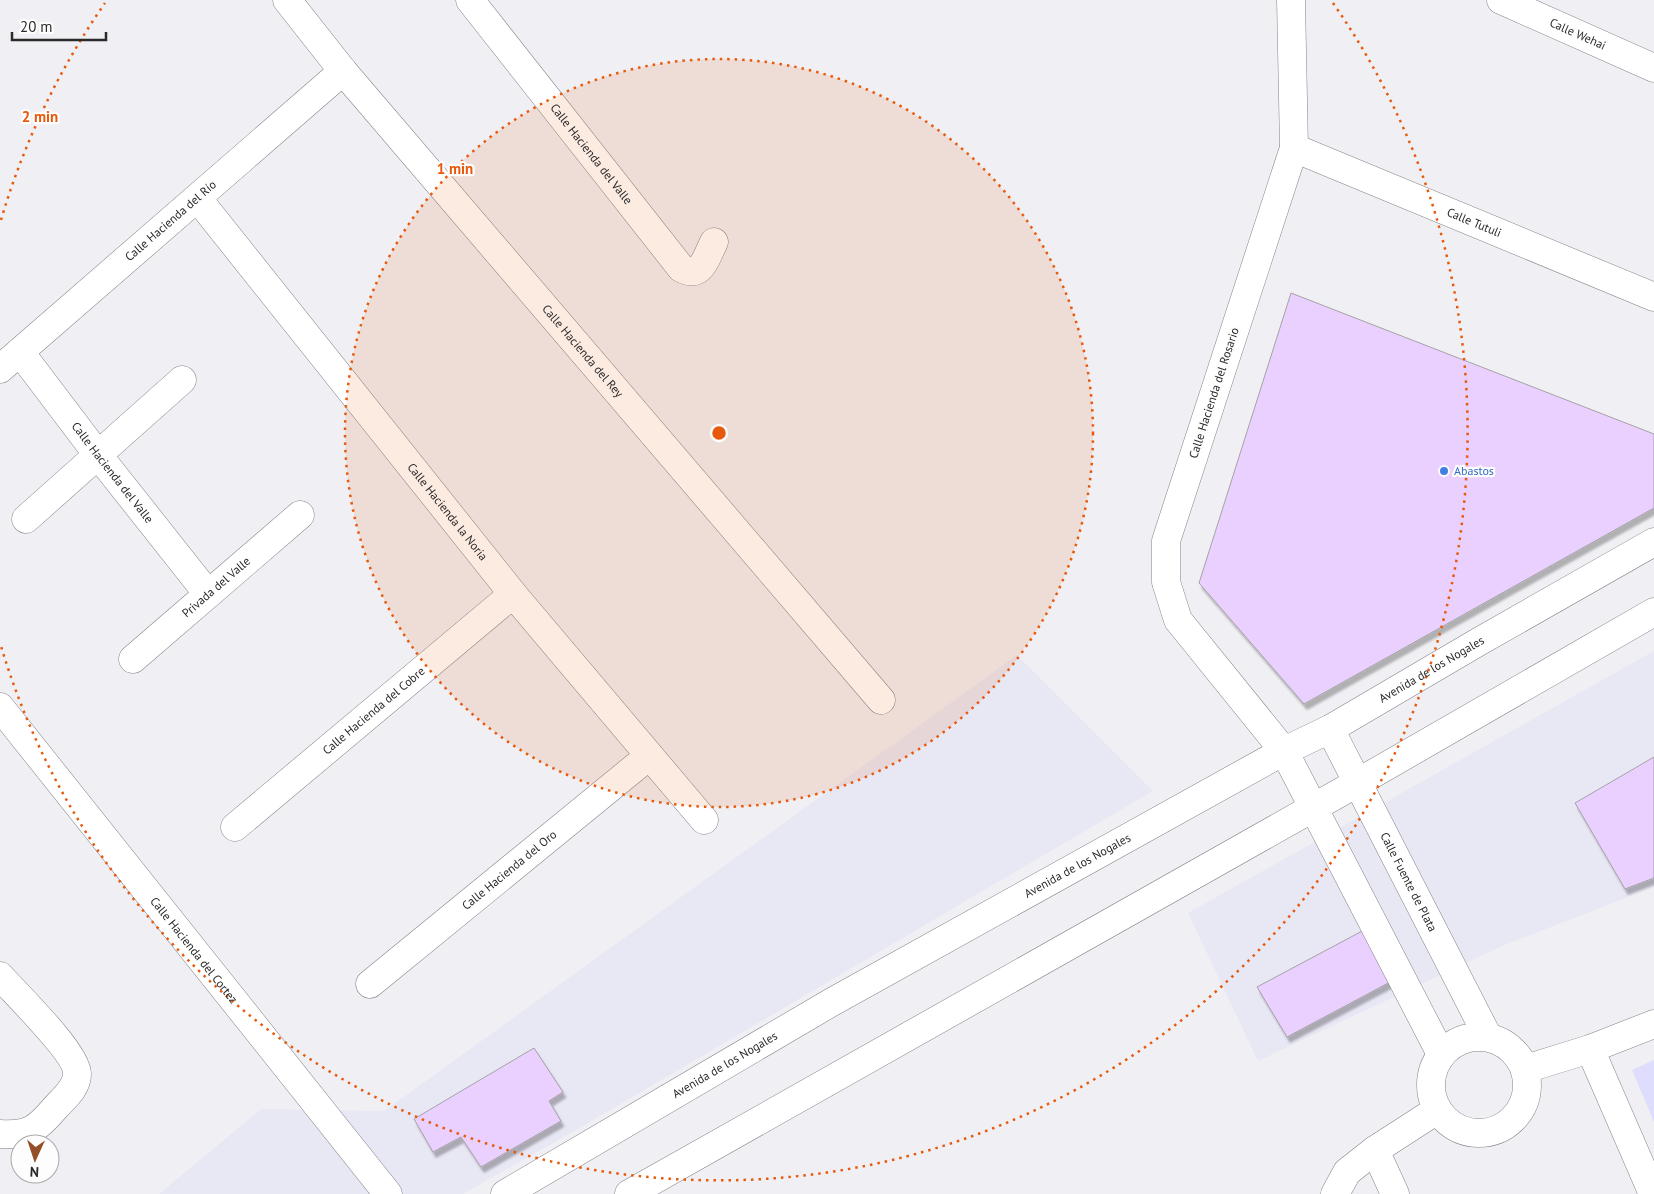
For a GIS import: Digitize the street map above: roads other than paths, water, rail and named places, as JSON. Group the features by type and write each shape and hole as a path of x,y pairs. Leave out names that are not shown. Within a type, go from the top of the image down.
{"street":[{"name":"Calle Hacienda del Rey","path":"287,0 343,71 881,700"},
{"name":"Calle Hacienda del Valle","path":"470,0 682,268 688,272 700,269 714,242"},
{"name":"Calle Hacienda del Rosario","path":"1291,0 1294,148 1166,541 1166,582 1178,620 1284,751 1313,808"},
{"name":"Calle Wehai","path":"1501,0 1654,68"},
{"name":"Calle Hacienda del Río","path":"0,369 198,199 343,71"},
{"name":"Calle Tutuli","path":"1294,148 1654,297"},
{"name":"Calle Hacienda la Noria","path":"198,199 513,594 704,820"},
{"name":"Calle Hacienda del Valle","path":"20,352 98,456 208,594"},
{"path":"26,519 182,380"},
{"name":"Privada del Valle","path":"133,659 300,515"},
{"name":"Avenida de los Nogales","path":"504,1194 572,1156 832,1002 1284,751 1330,729 1654,542"},
{"name":"Calle Hacienda del Cobre","path":"235,827 513,594"},
{"path":"629,1194 1313,808 1654,612"},
{"name":"Calle Hacienda del Cortez","path":"0,707 388,1194"},
{"name":"Calle Fuente de Plata","path":"1330,729 1488,1037"},
{"name":"Calle Hacienda del Oro","path":"370,984 649,756"},
{"path":"1313,808 1441,1054"},
{"path":"0,976 68,1051 78,1071 73,1088 40,1125 23,1133 0,1134"},
{"path":"1525,1068 1590,1048 1654,1024"},
{"path":"1488,1037 1511,1048 1525,1068 1528,1092 1518,1114 1500,1129 1476,1134 1453,1127 1437,1110 1430,1091 1432,1072 1441,1054 1462,1039 1488,1037"},
{"path":"1590,1048 1654,1194"},
{"path":"1335,1194 1347,1172 1375,1150 1437,1110"},
{"path":"1375,1150 1395,1194"}],"place":[{"name":"Abastos","path":"1444,471"}]}
